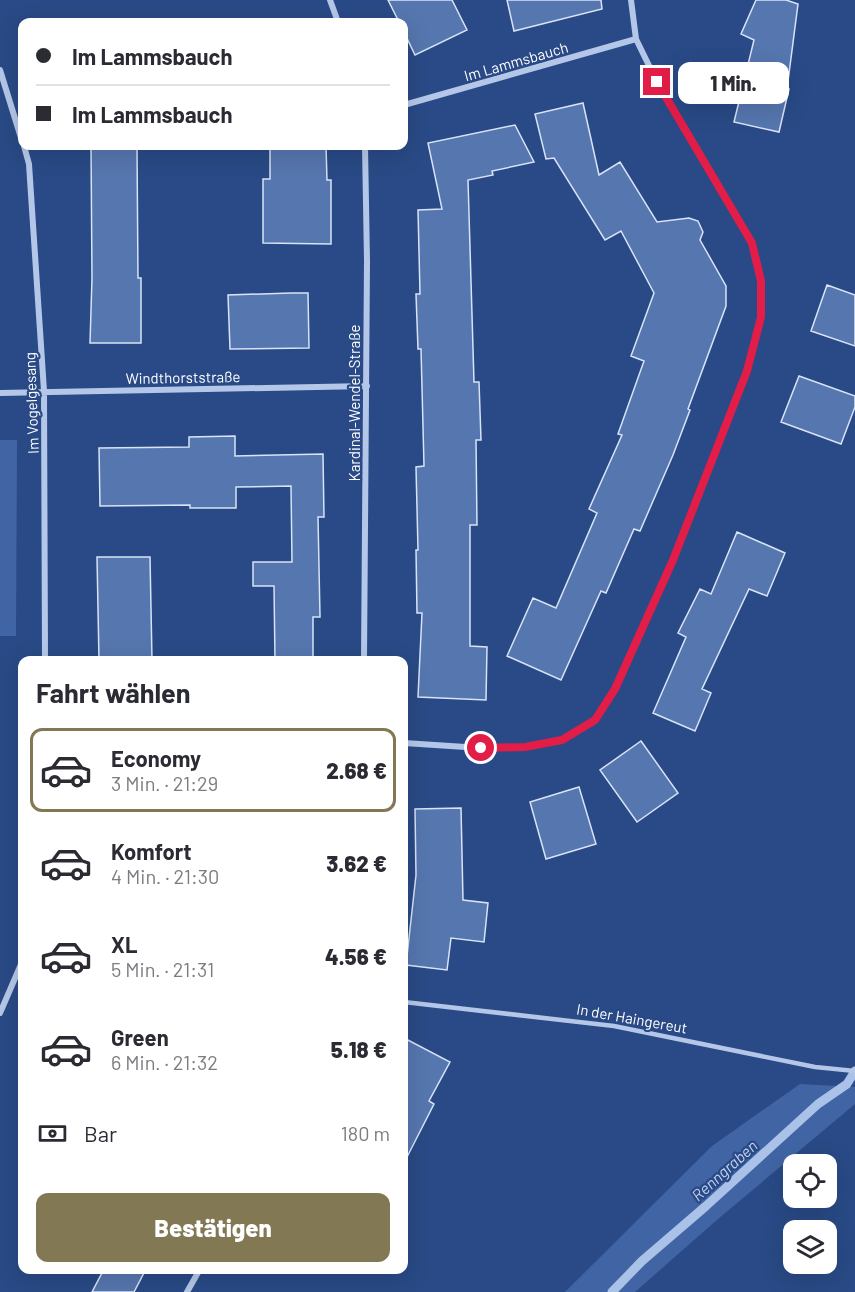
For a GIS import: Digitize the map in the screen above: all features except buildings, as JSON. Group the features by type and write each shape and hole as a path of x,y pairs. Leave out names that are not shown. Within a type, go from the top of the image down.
{"street":[{"path":"330,0 337,18"},
{"path":"408,743 481,748 525,747 562,740 595,720 615,689 673,560 747,371 761,317 761,281 752,243 657,82 636,39 631,0"},
{"name":"Im Lammsbauch","path":"408,104 636,39"},
{"path":"0,70 18,128"},
{"name":"Im Vogelgesang","path":"25,150 29,164 44,391 45,656"},
{"name":"Kardinal-Wendel-Straße","path":"364,656 367,386 365,150"},
{"name":"Windthorststraße","path":"0,393 367,386"},
{"path":"0,1013 18,971"},
{"path":"187,1292 197,1274"}],"lane":[{"name":"In der Haingereut","path":"408,1002 614,1026 815,1067 855,1071"}],"shaded area":[{"path":"0,440 17,440 16,636 0,636"},
{"path":"800,1084 855,1087 855,1104 795,1154 783,1154 783,1164 635,1292 565,1292 712,1146"}],"waterway":[{"name":"Renngraben","path":"612,1292 642,1261 818,1104 847,1084 855,1071"}],"route":[{"path":"481,748 525,747 562,740 595,720 615,689 673,560 747,371 761,317 761,281 752,243 657,82"}]}
